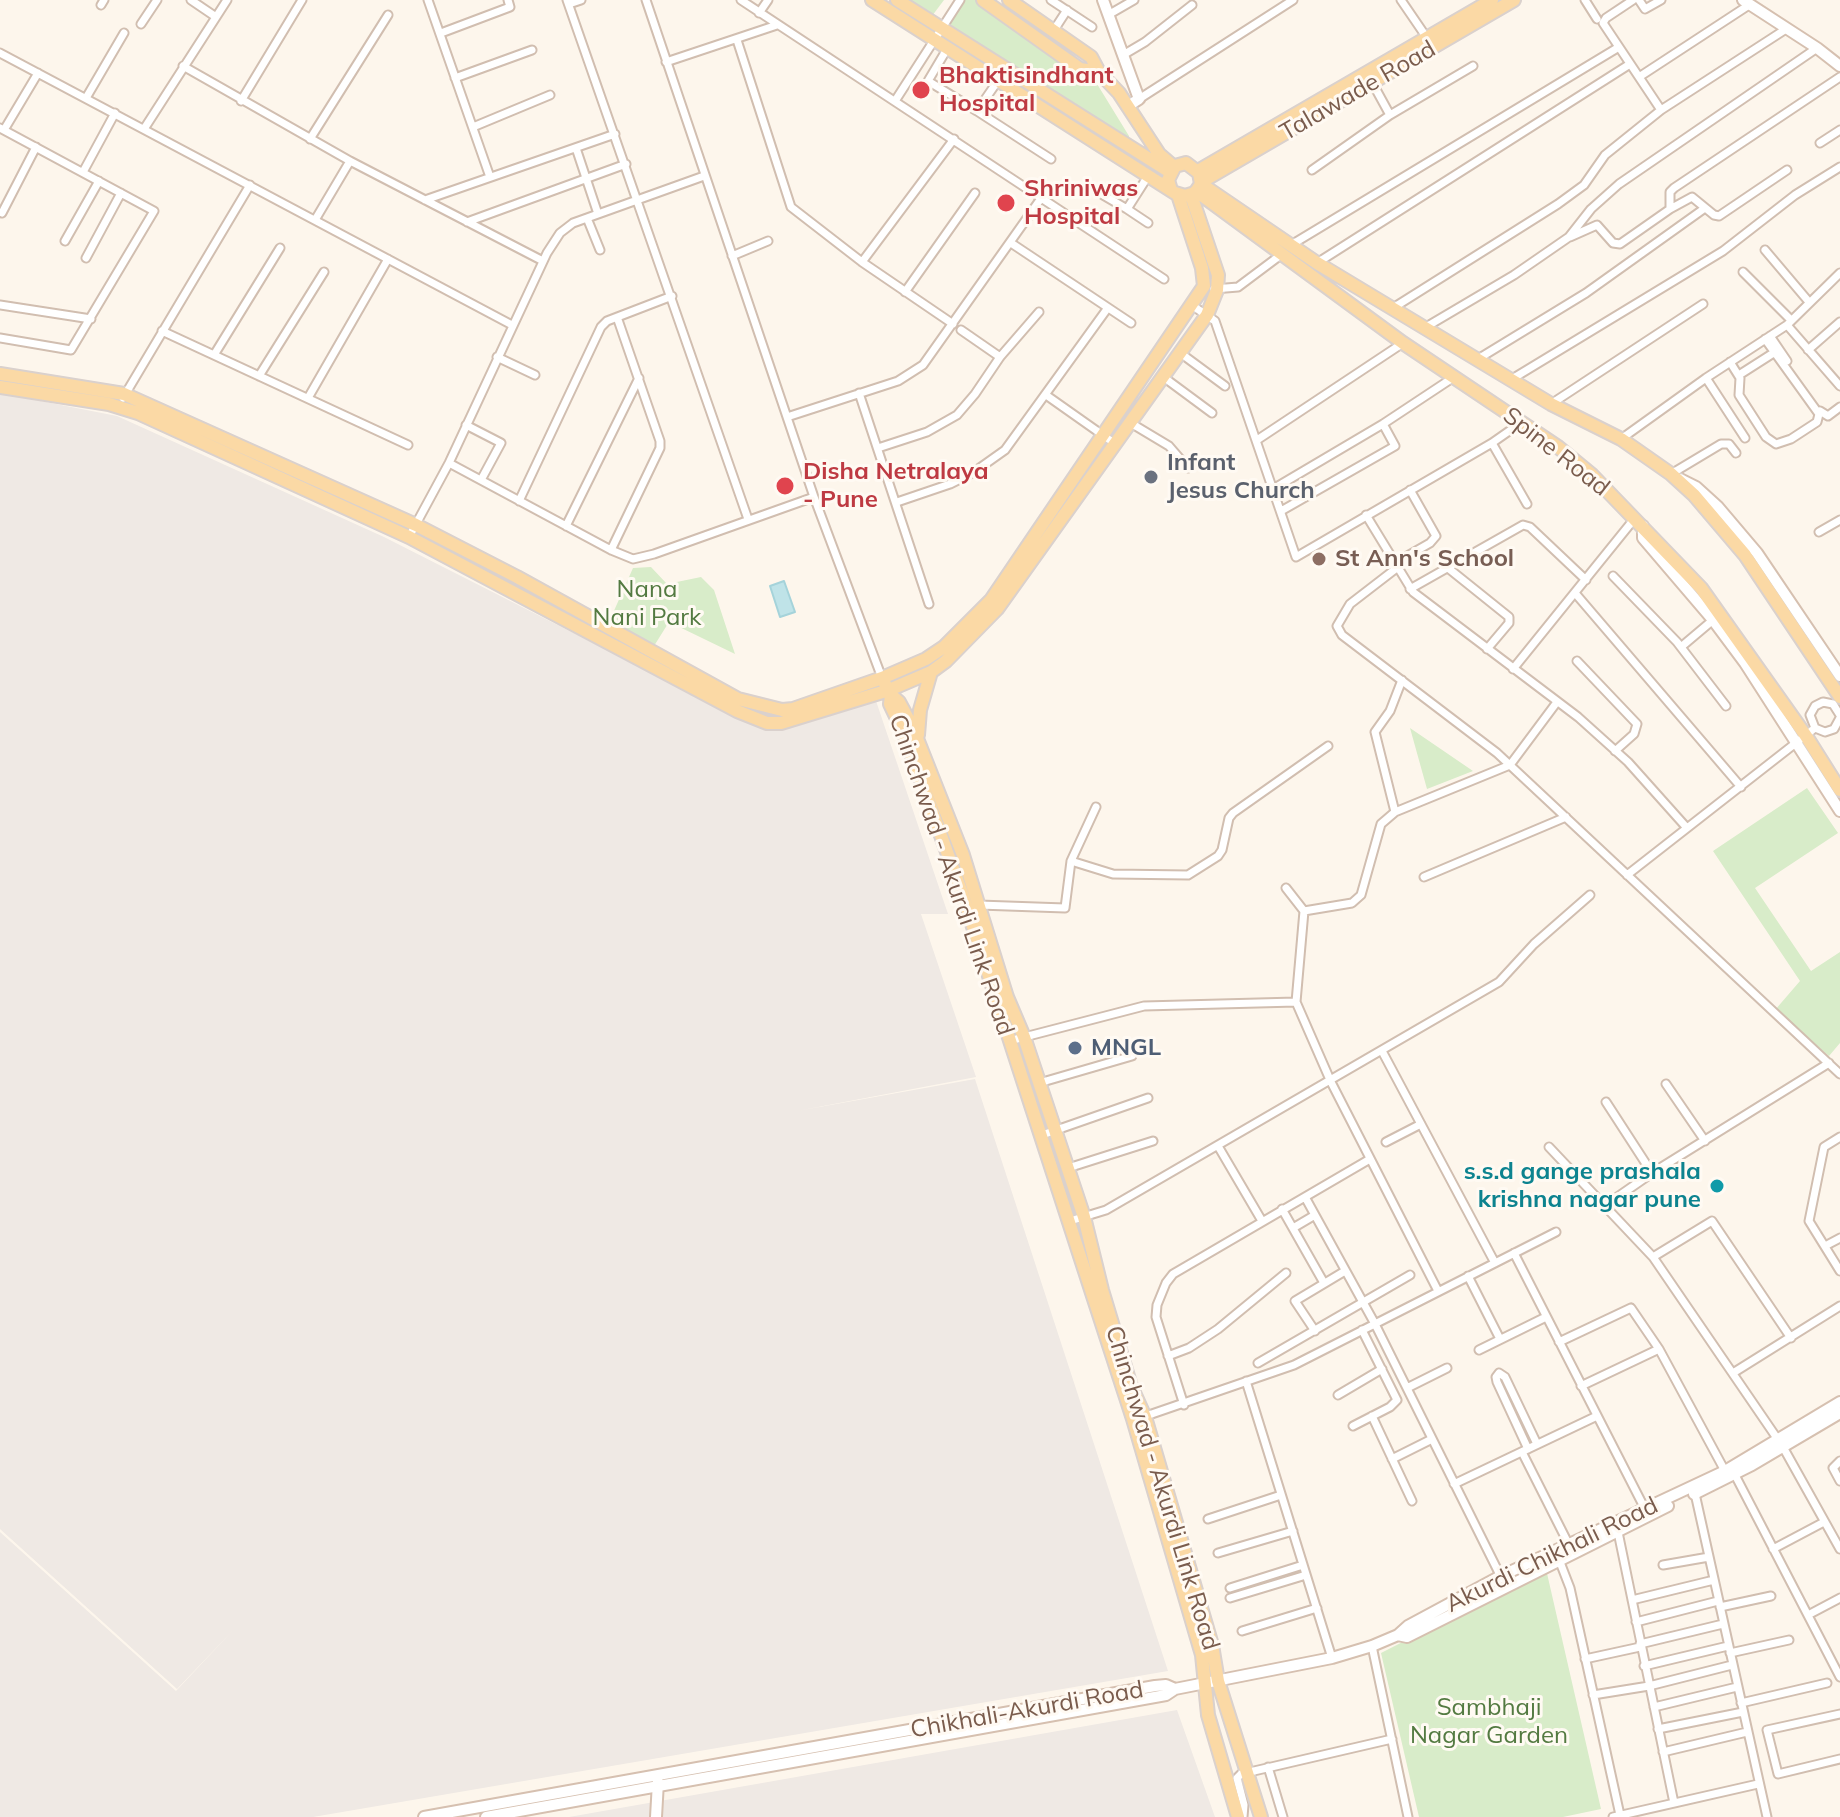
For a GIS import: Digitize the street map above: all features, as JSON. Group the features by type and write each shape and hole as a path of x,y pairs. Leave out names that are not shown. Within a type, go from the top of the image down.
{"main road":[{"path":"872,0 937,34 1172,170"},
{"path":"897,0 937,34"},
{"path":"983,0 1080,69 1099,72"},
{"path":"1009,0 1091,57 1099,72 1133,103"},
{"path":"1103,0 1123,55 1133,103 1159,154 1172,170"},
{"name":"Talawade Road","path":"1191,187 1373,84 1492,0"},
{"name":"Talawade Road","path":"1191,187 1430,43 1514,0"},
{"path":"1746,2 1838,61"},
{"name":"Spine Road","path":"937,34 947,49 1148,176 1191,187 1239,216 1286,249 1403,343 1522,422 1592,475 1701,588 1806,735 1840,790"},
{"path":"0,374 124,394 416,525 746,702 782,710 793,709 926,659 944,647 991,600 1109,439 1204,286 1191,187 1186,163 1172,170 1168,180 1191,187"},
{"path":"0,387 120,407 138,413 409,537 662,673 767,723 781,723 890,693 946,661 989,619 1082,491 1109,439 1129,422 1207,315 1217,290 1215,264 1191,187"},
{"name":"Spine Road","path":"1286,249 1317,263 1551,404 1621,439 1671,474 1694,495 1745,555 1840,697"},
{"path":"1671,474 1696,487 1733,524 1776,580 1840,676"},
{"path":"1639,522 1643,538 1806,735"},
{"path":"917,739 920,710 931,672"},
{"path":"882,678 890,693"},
{"name":"Chinchwad - Akurdi Link Road","path":"890,693 899,702 917,739 963,855 1007,997 1024,1037 1084,1217 1212,1683"},
{"name":"Chinchwad - Akurdi Link Road","path":"890,693 890,704 962,893 1009,1041 1139,1418"},
{"name":"Spine Road","path":"1806,735 1840,811"},
{"path":"1780,1444 1840,1402"},
{"path":"1398,1635 1407,1637 1507,1589 1557,1556 1618,1532 1647,1513 1730,1473 1840,1413"},
{"name":"Akurdi Chikhali Road","path":"1212,1683 1332,1658 1372,1646 1398,1635 1408,1626 1501,1576 1557,1556 1569,1545 1647,1513"},
{"path":"1212,1683 1261,1817"},
{"path":"1212,1683 1208,1715 1241,1817"},
{"name":"Chikhali-Akurdi Road","path":"486,1817 1155,1686 1166,1685 1175,1689 1212,1683"},
{"path":"656,1817 658,1781"},
{"name":"Chikhali-Akurdi Road","path":"424,1817 658,1781"}],"street":[{"path":"141,24 157,0"},
{"path":"191,0 216,17"},
{"path":"241,101 302,0"},
{"path":"428,0 490,177"},
{"path":"441,33 510,7 508,0"},
{"path":"581,0 568,2 748,519"},
{"path":"646,0 814,497 882,678"},
{"path":"741,0 1164,279"},
{"path":"759,13 768,0"},
{"path":"895,101 960,0"},
{"path":"1051,0 1092,27"},
{"path":"1054,30 1068,0"},
{"path":"1108,15 1134,0"},
{"path":"1133,103 1293,0"},
{"path":"1401,0 1430,43"},
{"path":"1585,0 1597,19"},
{"path":"1661,0 1645,9 1636,0 1604,20 1661,110"},
{"path":"144,129 224,1"},
{"path":"1639,77 1746,2"},
{"path":"1123,55 1192,5"},
{"path":"310,139 388,15"},
{"path":"666,62 777,25"},
{"path":"1393,308 1573,193 1589,179 1605,155 1661,110 1783,26"},
{"path":"86,98 124,33"},
{"path":"737,40 791,207 862,262 953,324"},
{"path":"1204,286 1217,290 1238,287 1286,249 1619,47"},
{"path":"1569,237 1591,209 1619,184 1817,48"},
{"path":"947,49 928,81 1051,159"},
{"path":"455,78 532,50"},
{"path":"0,53 512,325"},
{"path":"1317,263 1630,64"},
{"path":"183,66 350,161 543,261"},
{"path":"1312,170 1390,115 1473,66"},
{"path":"0,338 71,350 154,211 2,129 38,73"},
{"path":"1670,209 1670,192 1674,188 1840,77"},
{"path":"977,111 997,82"},
{"path":"1373,84 1390,115"},
{"path":"473,127 550,95"},
{"path":"83,172 115,113"},
{"path":"1820,143 1840,130"},
{"path":"425,200 615,134"},
{"path":"862,262 954,139"},
{"path":"2,213 36,147"},
{"path":"576,148 598,214"},
{"path":"315,220 350,161"},
{"path":"467,222 626,164"},
{"path":"1512,379 1723,251 1795,195 1840,167"},
{"path":"1426,327 1514,275 1569,237 1597,225 1613,243 1620,244 1692,197 1719,216 1787,170"},
{"path":"409,537 449,463 512,325 560,233 573,223 704,176"},
{"path":"1127,209 1148,176"},
{"path":"65,241 99,181"},
{"path":"120,407 124,394 250,185"},
{"path":"86,258 121,193"},
{"path":"905,292 975,193"},
{"path":"1103,195 1148,223"},
{"path":"787,417 912,373 931,355 1042,197"},
{"path":"1477,360 1586,293 1705,208"},
{"path":"587,218 600,250"},
{"path":"732,256 768,241"},
{"path":"1011,243 1131,323"},
{"path":"214,355 280,248"},
{"path":"1765,250 1809,302"},
{"path":"308,398 388,259"},
{"path":"259,376 324,272"},
{"path":"1743,272 1839,383"},
{"path":"1621,439 1789,322 1840,273"},
{"path":"519,501 601,327 617,317 672,296"},
{"path":"1551,404 1703,304"},
{"path":"0,305 91,319"},
{"path":"1193,306 1215,321 1296,557 1492,443 1522,422"},
{"path":"897,502 950,484 992,461 1020,433 1107,309"},
{"path":"878,448 927,432 957,415 1000,357 1039,312"},
{"path":"611,550 660,448 617,317"},
{"path":"1808,350 1840,322"},
{"path":"961,330 1000,357"},
{"path":"162,331 408,445"},
{"path":"1730,362 1739,375 1739,395 1770,441 1776,444 1787,441 1817,422 1819,414 1775,352 1768,337"},
{"path":"1768,337 1821,413 1828,416 1840,407"},
{"path":"1257,440 1403,343"},
{"path":"1179,352 1225,386"},
{"path":"1739,375 1775,352"},
{"path":"497,357 535,375"},
{"path":"1162,376 1212,413"},
{"path":"1273,489 1383,424 1454,377"},
{"path":"566,526 639,378"},
{"path":"1706,378 1745,438"},
{"path":"859,393 929,604"},
{"path":"1046,395 1109,439"},
{"path":"1129,422 1169,446 1188,468"},
{"path":"1281,511 1395,446 1383,424"},
{"path":"466,425 501,443 481,480"},
{"path":"1492,443 1527,504"},
{"path":"1671,474 1721,444 1729,444 1736,453"},
{"path":"449,463 633,559 814,497"},
{"path":"1410,490 1436,536 1350,604 1339,618 1337,626 1342,635 1510,765 1840,1074"},
{"path":"1366,515 1410,589 1557,702 1615,751 1687,828"},
{"path":"1819,532 1840,520"},
{"path":"1513,669 1586,580 1639,522"},
{"path":"1410,589 1523,525 1530,527 1586,580"},
{"path":"1448,568 1509,617 1509,623 1487,649"},
{"path":"1613,576 1681,647 1726,706"},
{"path":"1575,593 1741,787"},
{"path":"1681,647 1713,620"},
{"path":"1577,661 1637,724 1634,734 1615,751"},
{"path":"1395,812 1375,732 1390,711 1402,680"},
{"path":"1304,911 1352,903 1361,895 1381,824 1395,812 1510,765 1557,702"},
{"path":"1627,875 1806,735 1838,726 1840,714 1828,702 1815,706 1806,735"},
{"path":"1071,861 1113,874 1188,875 1218,856 1233,813 1328,746"},
{"path":"979,905 1065,908 1071,861 1096,807"},
{"path":"1424,877 1566,817"},
{"path":"1286,888 1304,911 1296,1002 1331,1082 1438,1291"},
{"path":"1070,1221 1106,1210 1499,982 1534,944 1590,895"},
{"path":"1009,1041 1144,1006 1296,1002"},
{"path":"1382,1051 1495,1263"},
{"path":"1039,1083 1132,1056"},
{"path":"1603,1207 1829,1063"},
{"path":"1666,1084 1705,1141"},
{"path":"1042,1135 1148,1098"},
{"path":"1606,1102 1652,1173"},
{"path":"1386,1142 1421,1124"},
{"path":"1840,1137 1824,1147 1809,1221 1840,1271"},
{"path":"1068,1168 1153,1141"},
{"path":"1218,1146 1262,1221"},
{"path":"1549,1147 1653,1257 1780,1444 1840,1549"},
{"path":"1184,1405 1156,1317 1157,1305 1166,1283 1180,1267 1370,1159"},
{"path":"1305,1197 1375,1324 1507,1589"},
{"path":"1282,1209 1324,1283"},
{"path":"1293,1228 1315,1215"},
{"path":"1653,1257 1712,1221 1791,1338"},
{"path":"1139,1418 1294,1365 1556,1232"},
{"path":"1825,1246 1840,1238"},
{"path":"1514,1253 1647,1513"},
{"path":"1315,1331 1295,1301 1345,1271"},
{"path":"1168,1356 1189,1348 1218,1329 1286,1273"},
{"path":"1258,1363 1410,1275"},
{"path":"1468,1276 1500,1339"},
{"path":"1733,1373 1840,1306"},
{"path":"1559,1342 1631,1308 1659,1349 1730,1473 1840,1677"},
{"path":"1479,1350 1546,1317"},
{"path":"1353,1426 1390,1407 1397,1400 1362,1330"},
{"path":"1581,1386 1659,1349"},
{"path":"1407,1388 1447,1368"},
{"path":"1338,1395 1382,1369"},
{"path":"1537,1444 1504,1374 1499,1373 1497,1382 1569,1545"},
{"path":"1246,1381 1332,1658"},
{"path":"1372,1416 1412,1501"},
{"path":"1454,1484 1597,1416"},
{"path":"1392,1459 1432,1439"},
{"path":"1840,1461 1833,1468 1840,1481"},
{"path":"1694,1490 1767,1817"},
{"path":"1208,1519 1281,1495"},
{"path":"1773,1549 1824,1522"},
{"path":"1218,1553 1293,1531"},
{"path":"1618,1532 1674,1803"},
{"path":"1557,1556 1570,1588 1616,1816 1758,1784"},
{"path":"1663,1565 1709,1557"},
{"path":"1230,1588 1303,1565"},
{"path":"1230,1598 1306,1575"},
{"path":"1632,1600 1714,1580"},
{"path":"1636,1622 1771,1596"},
{"path":"1808,1615 1840,1598"},
{"path":"1242,1631 1317,1608"},
{"path":"1585,1659 1723,1624"},
{"path":"1644,1666 1789,1640"},
{"path":"1372,1646 1408,1817"},
{"path":"1593,1695 1649,1686 1732,1665"},
{"path":"1741,1703 1827,1683"},
{"path":"1654,1707 1737,1687"},
{"path":"1658,1729 1743,1712"},
{"path":"1840,1714 1767,1730 1778,1774 1840,1759"},
{"path":"1663,1752 1747,1732"},
{"path":"1241,1817 1244,1805 1237,1778 1247,1772 1392,1739"},
{"path":"1752,1754 1772,1751"},
{"path":"1268,1767 1283,1817"}],"shaded area":[{"path":"0,393 117,416 384,537 745,720 773,727 874,695 948,914 921,914 976,1077 797,1111 975,1079 1168,1671 313,1817 0,1817 0,1532 176,1691 238,1625 177,1689 0,1529"},
{"path":"1177,1710 1215,1817 569,1817"}],"green space":[{"path":"907,0 944,0 932,16"},
{"path":"965,0 975,0 1094,79 1129,136 1129,144 948,28"},
{"name":"Nana Nani Park","path":"651,567 667,584 701,577 714,590 735,654 669,622 654,646 609,622 633,568"},
{"path":"1410,728 1473,771 1427,789"},
{"path":"1807,788 1838,833 1755,888 1811,971 1840,952 1840,1043 1829,1056 1775,1010 1800,981 1713,851"},
{"name":"Sambhaji Nagar Garden","path":"1546,1569 1601,1809 1563,1817 1419,1817 1381,1653"}],"water":[{"path":"784,581 795,612 780,617 770,586"}],"place":[{"name":"Bhaktisindhant Hospital","path":"921,90"},
{"name":"Shriniwas Hospital","path":"1006,203"},
{"name":"Infant Jesus Church","path":"1151,477"},
{"name":"Disha Netralaya - Pune","path":"785,486"},
{"name":"St Ann's School","path":"1319,559"},
{"name":"MNGL","path":"1075,1048"},
{"name":"s.s.d gange prashala krishna nagar pune","path":"1717,1186"}]}
